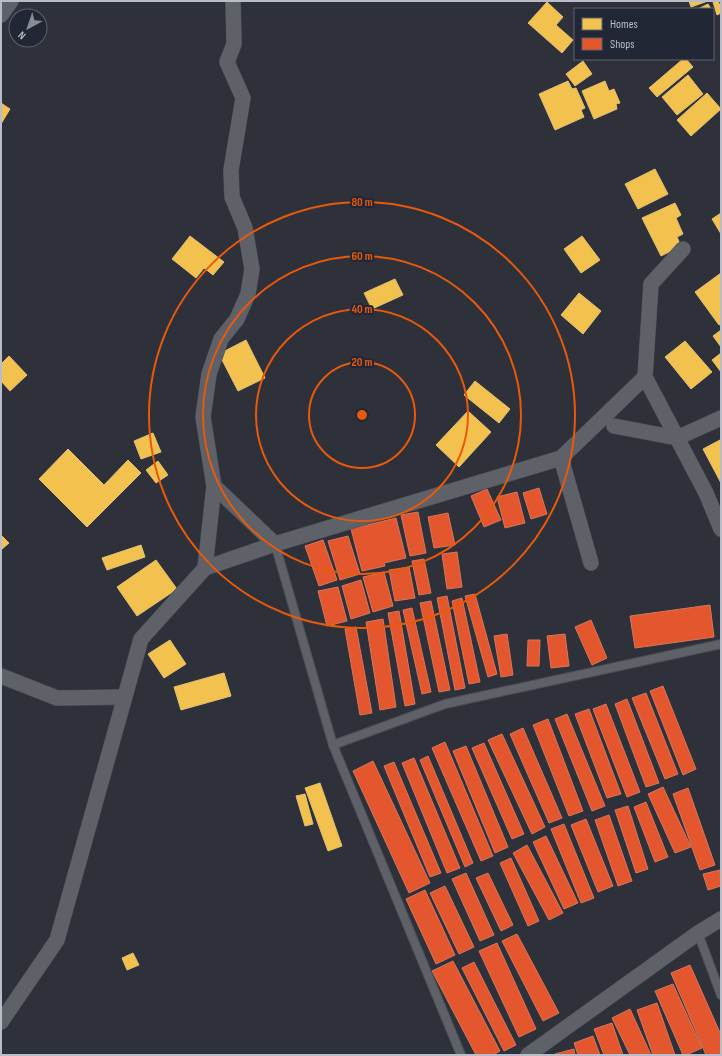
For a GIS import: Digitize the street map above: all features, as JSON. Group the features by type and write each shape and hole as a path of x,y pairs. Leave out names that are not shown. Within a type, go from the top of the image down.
{"street":[{"path":"1,15 11,1"},
{"path":"205,568 214,486 203,417 209,374 221,339 237,319 248,294 252,269 245,228 232,198 230,170 243,98 227,62 234,44 233,1"},
{"path":"683,249 651,284 646,377 706,493 721,529"},
{"path":"1,1022 57,940 141,639 205,568 276,544 561,458 646,377"},
{"path":"614,426 677,438 721,418"},
{"path":"561,458 591,563"},
{"path":"214,486 276,544"},
{"path":"1,676 57,698 124,697"},
{"path":"528,1055 698,933 721,919"}],"lane":[{"path":"276,544 333,745 461,1055"},
{"path":"333,745 445,704 721,644"},
{"path":"698,933 721,995"}],"building: Homes":[{"path":"689,1 708,1 691,7"},
{"path":"718,1 721,8 721,13 717,15 713,2"},
{"path":"547,2 563,17 556,25 573,40 562,53 528,23"},
{"path":"708,4 710,8 700,8"},
{"path":"682,60 687,60 693,67 657,97 649,88"},
{"path":"583,61 592,74 575,86 566,74"},
{"path":"688,75 703,94 677,115 662,97"},
{"path":"568,81 572,89 576,88 585,108 581,110 584,117 555,130 539,94"},
{"path":"605,81 609,91 614,89 620,103 616,104 617,109 594,119 582,91"},
{"path":"707,93 721,109 691,136 677,120"},
{"path":"1,103 10,109 1,124"},
{"path":"655,169 668,194 638,209 625,184"},
{"path":"675,203 681,215 676,218 683,234 677,237 681,246 661,256 642,218"},
{"path":"721,213 721,234 712,219"},
{"path":"190,236 224,262 213,275 204,268 196,278 172,259"},
{"path":"582,236 600,260 581,273 564,249"},
{"path":"721,273 721,324 719,325 695,292"},
{"path":"395,279 403,295 372,309 364,293"},
{"path":"579,293 601,311 583,334 561,315"},
{"path":"721,330 721,347 713,336"},
{"path":"246,340 265,378 238,391 219,354"},
{"path":"685,341 712,372 691,389 665,357"},
{"path":"721,353 721,372 712,360"},
{"path":"9,356 27,375 10,391 1,381 1,364"},
{"path":"475,381 510,409 499,423 464,395"},
{"path":"468,411 491,432 459,467 436,445"},
{"path":"153,433 161,452 141,459 134,441"},
{"path":"720,440 721,443 721,483 703,449"},
{"path":"68,449 104,485 128,460 141,473 87,527 39,479"},
{"path":"158,461 168,475 156,483 146,470"},
{"path":"1,535 9,543 1,550"},
{"path":"141,545 145,557 107,570 102,558"},
{"path":"156,560 177,589 137,616 117,587"},
{"path":"170,640 186,664 164,678 148,654"},
{"path":"224,673 231,696 181,710 174,687"},
{"path":"320,783 342,846 328,851 305,788"},
{"path":"305,794 313,824 305,826 296,796"},
{"path":"133,953 139,965 127,970 122,958"}],"building: Shops":[{"path":"539,488 547,514 531,519 523,493"},
{"path":"487,489 501,520 484,527 471,496"},
{"path":"517,492 525,523 505,528 497,497"},
{"path":"418,512 426,553 410,556 401,515"},
{"path":"448,513 455,545 434,548 428,517"},
{"path":"396,518 406,558 384,563 385,566 362,571 351,529"},
{"path":"348,536 360,574 340,580 328,541"},
{"path":"323,540 337,580 319,586 305,546"},
{"path":"457,552 462,587 447,589 442,554"},
{"path":"424,559 431,593 419,595 412,561"},
{"path":"409,567 415,598 395,601 389,570"},
{"path":"384,572 393,606 373,612 363,577"},
{"path":"361,580 370,613 351,619 342,586"},
{"path":"338,587 347,621 327,626 318,591"},
{"path":"475,594 497,674 488,677 465,596"},
{"path":"447,596 465,688 455,690 437,598"},
{"path":"462,598 480,682 469,684 452,601"},
{"path":"431,601 450,690 439,692 420,603"},
{"path":"710,605 714,637 635,648 630,616"},
{"path":"412,608 431,692 422,694 403,610"},
{"path":"399,611 415,704 405,706 388,613"},
{"path":"383,619 396,707 380,710 366,622"},
{"path":"591,620 607,658 592,665 575,627"},
{"path":"356,627 372,713 360,715 345,629"},
{"path":"507,634 513,675 501,677 494,636"},
{"path":"565,634 569,666 551,668 547,636"},
{"path":"528,640 540,640 539,666 527,666"},
{"path":"663,686 696,769 683,775 650,691"},
{"path":"646,693 678,774 665,779 632,698"},
{"path":"627,699 659,783 646,787 615,704"},
{"path":"606,704 640,792 627,797 593,709"},
{"path":"589,709 621,794 607,798 575,714"},
{"path":"567,714 605,806 592,811 555,719"},
{"path":"548,719 583,811 569,816 533,725"},
{"path":"523,728 562,818 549,823 510,734"},
{"path":"502,734 545,827 532,834 488,740"},
{"path":"445,742 493,856 481,861 432,748"},
{"path":"484,743 524,834 512,839 472,748"},
{"path":"466,746 508,847 495,853 453,751"},
{"path":"428,756 473,863 465,867 420,760"},
{"path":"414,758 460,868 447,873 402,763"},
{"path":"373,761 430,883 409,893 353,771"},
{"path":"394,762 441,873 430,877 384,766"},
{"path":"663,787 691,847 675,853 648,794"},
{"path":"688,788 715,865 700,870 673,794"},
{"path":"646,802 668,857 655,862 634,807"},
{"path":"628,806 648,869 636,873 615,810"},
{"path":"609,815 632,881 618,886 595,820"},
{"path":"586,819 613,886 598,892 571,825"},
{"path":"564,824 594,898 581,903 551,829"},
{"path":"546,836 578,903 564,909 533,842"},
{"path":"527,845 563,913 549,920 513,853"},
{"path":"511,858 539,921 528,926 500,863"},
{"path":"720,870 721,886 708,890 703,874"},
{"path":"466,873 494,935 480,941 452,879"},
{"path":"488,873 513,925 501,931 476,878"},
{"path":"445,886 474,947 459,954 430,893"},
{"path":"425,890 455,955 436,964 406,899"},
{"path":"517,934 559,1013 543,1021 502,941"},
{"path":"497,943 536,1029 519,1037 479,951"},
{"path":"453,961 500,1051 493,1055 476,1055 432,971"},
{"path":"474,962 516,1045 504,1051 462,968"},
{"path":"690,965 721,1035 721,1055 706,1055 671,973"},
{"path":"673,984 702,1048 686,1055 683,1055 655,991"},
{"path":"657,1003 675,1055 653,1055 637,1010"},
{"path":"630,1009 651,1055 630,1055 612,1018"},
{"path":"612,1023 623,1055 604,1055 594,1029"},
{"path":"593,1036 600,1055 578,1055 574,1043"},
{"path":"574,1049 575,1055 555,1055 555,1054"}]}
